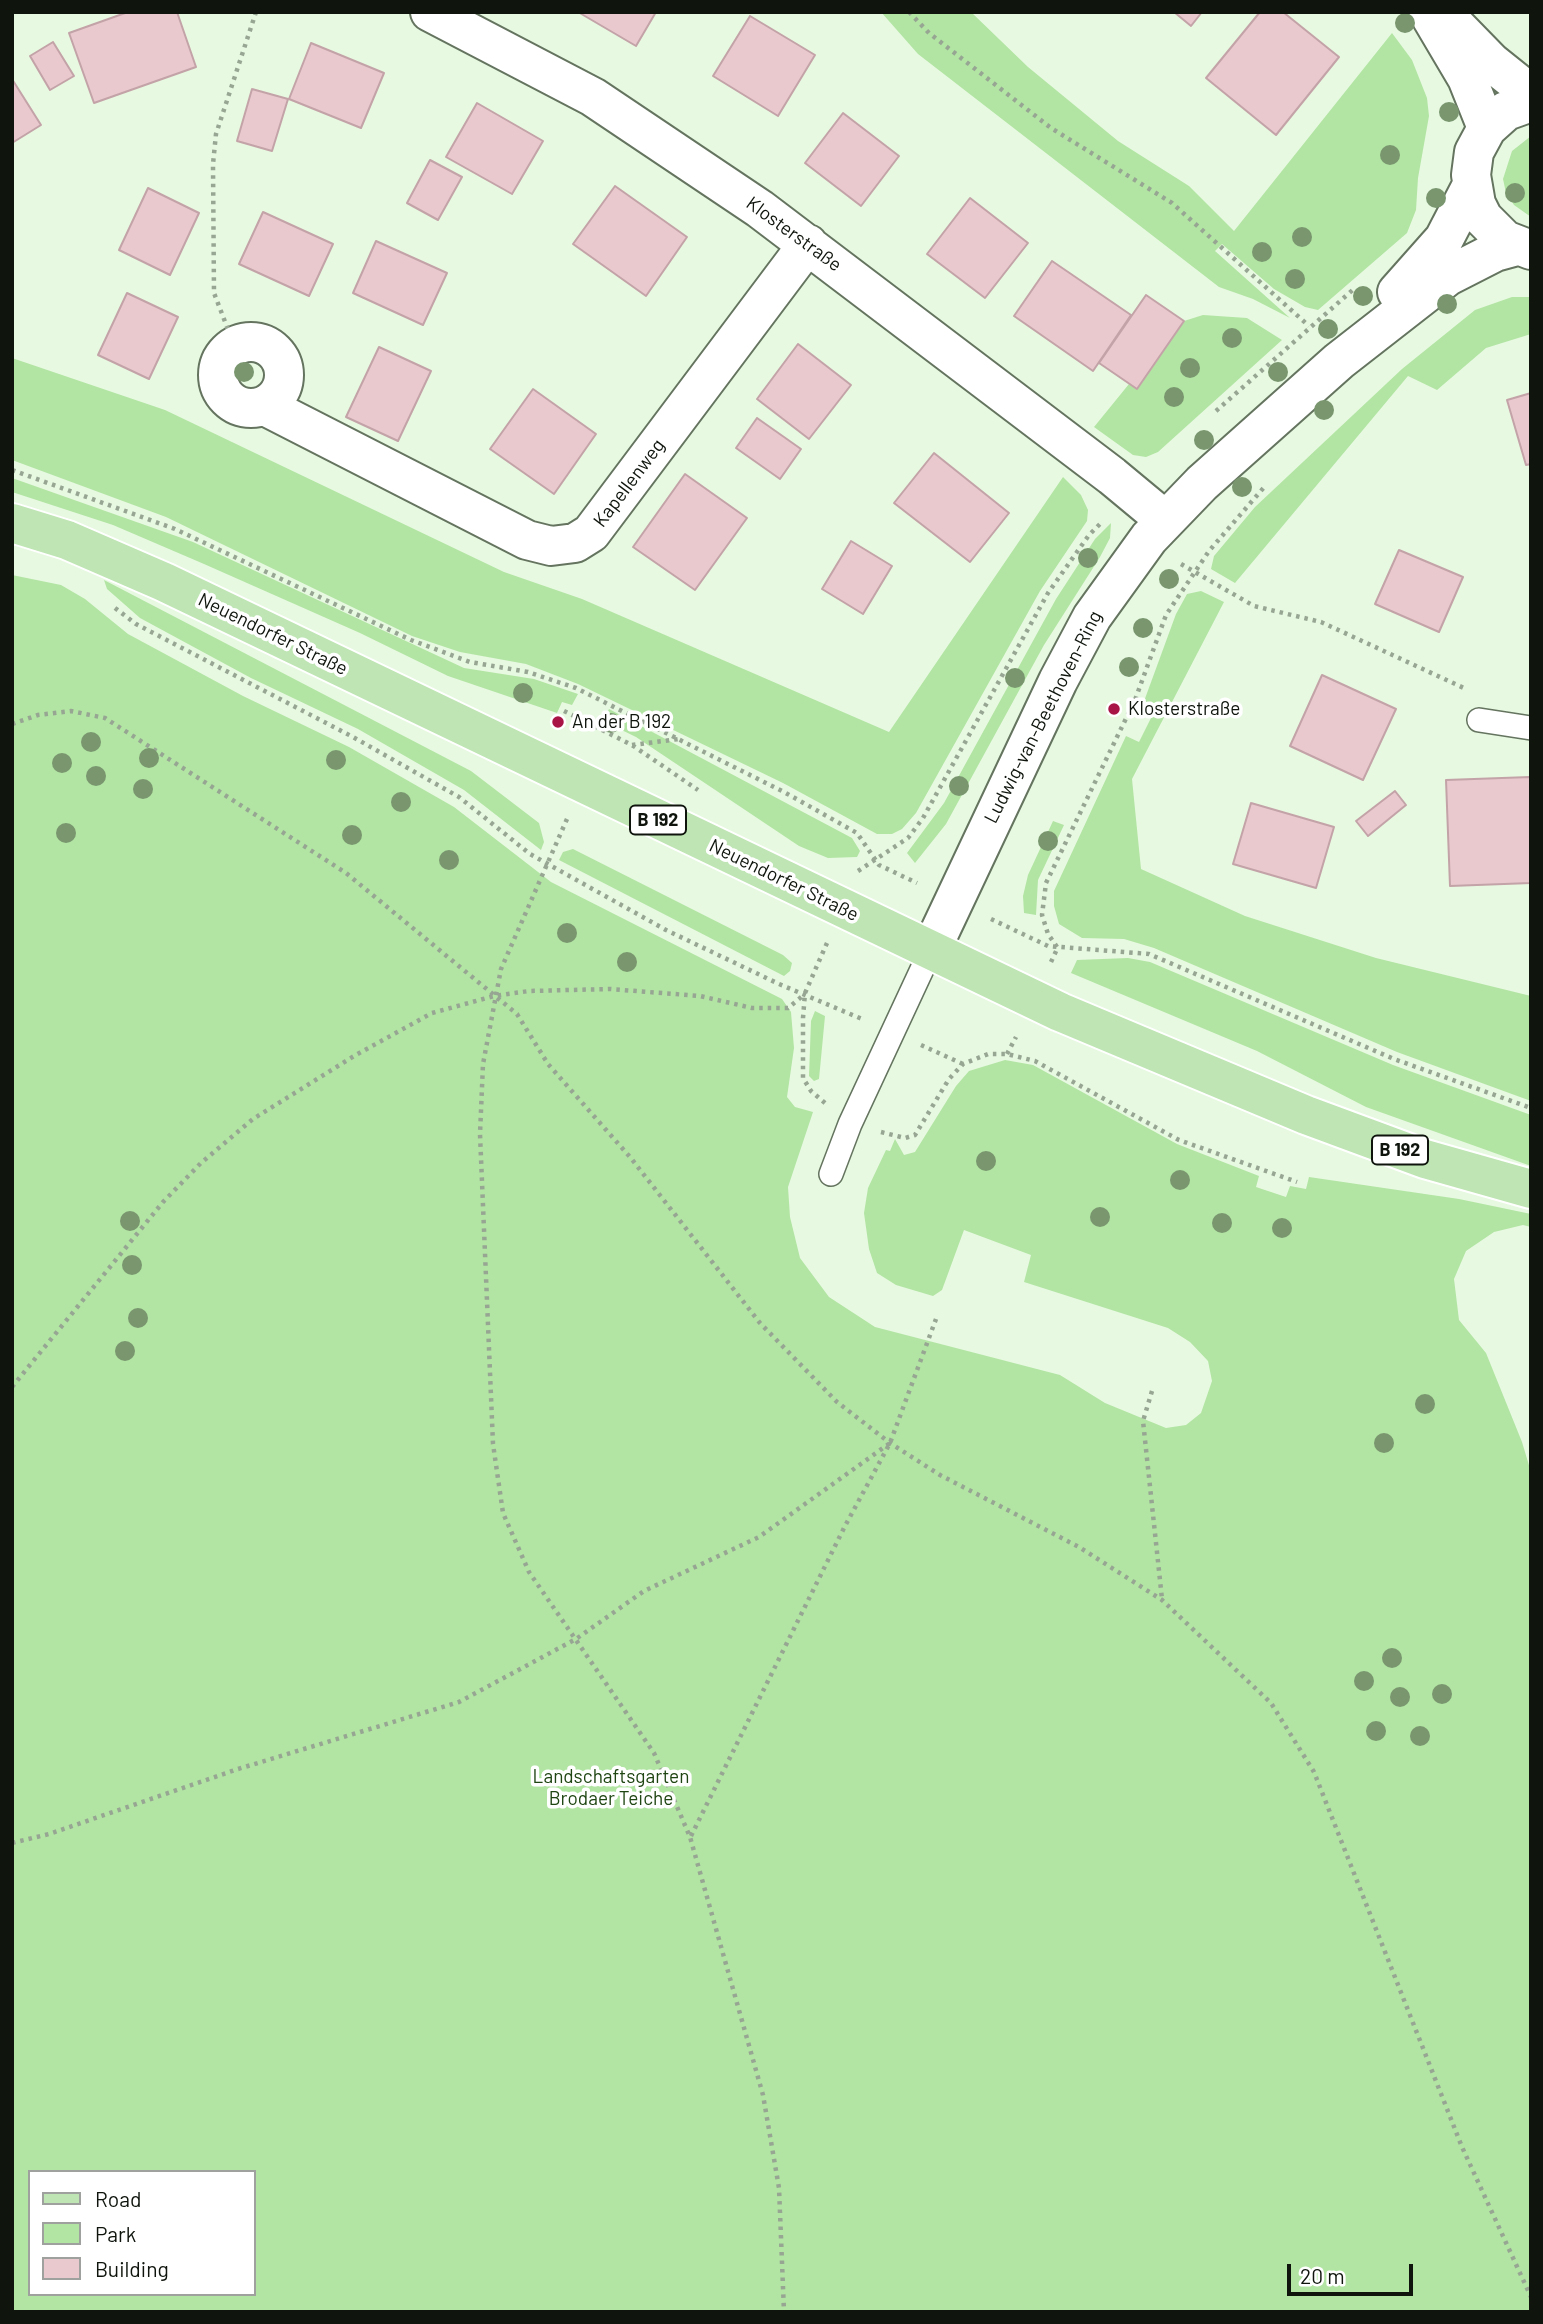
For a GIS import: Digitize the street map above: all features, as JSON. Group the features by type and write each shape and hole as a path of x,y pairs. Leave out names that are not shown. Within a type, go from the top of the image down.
{"main road":[{"name":"Neuendorfer Straße","path":"12,523 67,540 164,582 1071,1017 1272,1102 1425,1159 1531,1189"}],"street":[{"name":"Klosterstraße","path":"430,12 593,97 808,244 1112,476 1164,520"},
{"path":"1428,12 1467,78 1487,128 1506,111 1531,102"},
{"path":"1442,12 1491,62 1531,94"},
{"name":"Ludwig-van-Beethoven-Ring","path":"1339,360 1444,239 1471,187 1474,152 1487,128"},
{"name":"Ludwig-van-Beethoven-Ring","path":"1471,187 1483,218 1505,240 1524,248"},
{"name":"Kapellenweg","path":"234,345 219,362 216,376 222,393 236,406 250,409 265,407 527,540 551,546 575,543 591,533 808,244"},
{"name":"Ludwig-van-Beethoven-Ring","path":"931,950 1020,757 1092,617 1119,575 1164,520 1339,360 1448,276 1495,252 1524,248"}],"lane":[{"path":"1479,720 1531,728"},
{"path":"831,1174 850,1124 931,950"}],"path":[{"path":"234,345 214,293 212,164 216,134 256,12"},
{"path":"909,12 929,33 1051,128 1172,203 1261,285 1298,314 1339,360"},
{"path":"12,470 175,529 411,640 470,662 528,673 576,688 784,792 857,834 874,860 1048,946 1126,950 1149,954 1394,1059 1531,1108"},
{"path":"1058,947 1048,934 1042,915 1046,883 1135,700 1166,615 1209,551 1250,500 1276,476"},
{"path":"1208,581 1254,606 1321,622 1470,691"},
{"path":"114,607 135,624 354,737 459,797 547,864 666,930 963,1064"},
{"path":"12,724 38,715 71,711 105,718 346,873 517,1014 548,1064 630,1157 760,1323 837,1402 890,1443 940,1475 1079,1547 1162,1600 1271,1703 1314,1772 1462,2147 1531,2297"},
{"path":"632,745 680,739"},
{"path":"583,783 501,969 483,1064 480,1134 493,1444 503,1513 529,1573 654,1753 690,1838 763,2095 779,2188 784,2312"},
{"path":"858,870 874,860"},
{"path":"12,1387 163,1202 201,1163 254,1119 355,1056 432,1013 494,996 528,991 610,989 700,996 752,1008 788,1008 805,993"},
{"path":"805,993 803,1078 811,1091"},
{"path":"905,1138 915,1135 949,1079 963,1064 988,1054 1007,1054 1035,1061 1179,1140 1297,1182"},
{"path":"690,1838 845,1525 890,1443 936,1319"},
{"path":"1152,1391 1143,1420 1162,1600"},
{"path":"12,1843 49,1834 238,1769 459,1702 576,1639 644,1591 759,1537 890,1443"}],"green space":[{"path":"881,12 971,12 1028,67 1118,141 1189,186 1234,231 1392,33 1412,60 1427,98 1429,116 1418,178 1416,210 1407,233 1318,310 1305,307 1274,289 1222,244 1215,251 1290,318 1253,299 1219,287 918,54"},
{"path":"1531,136 1531,217 1514,205 1506,193 1503,179 1512,151"},
{"path":"1512,297 1531,297 1531,334 1486,348 1437,390 1408,376 1235,583 1211,569 1214,556 1255,507 1402,369 1475,310"},
{"path":"1203,315 1247,318 1282,340 1158,452 1146,457 1133,455 1094,427 1129,384 1138,388 1184,321"},
{"path":"12,358 165,410 504,572 582,599 889,732 1063,477 1081,495 1088,510 1087,521 1040,591 916,813 902,829 892,834 877,834 783,783 578,684 526,664 460,652 412,636 166,517 12,460"},
{"path":"12,478 193,542 464,668 534,679 578,694 572,705 562,702 557,713 448,676 360,633 113,525 12,492"},
{"path":"1111,523 1110,538 1100,557 1044,645 946,824 915,863 907,853 944,803 1056,599 1095,539"},
{"name":"Landschaftsgarten Brodaer Teiche","path":"12,575 61,585 85,599 128,634 243,696 349,747 454,807 551,882 782,999 791,1012 794,1048 787,1097 795,1107 813,1112 788,1187 790,1217 800,1258 829,1297 875,1327 1060,1375 1105,1403 1166,1428 1186,1425 1201,1413 1212,1381 1208,1361 1190,1342 1168,1328 1024,1282 1031,1255 964,1230 942,1290 933,1296 896,1285 877,1273 869,1249 864,1213 868,1188 886,1150 890,1151 895,1139 904,1155 915,1152 956,1086 969,1071 1005,1060 1033,1065 1177,1144 1259,1176 1256,1187 1286,1197 1290,1186 1306,1189 1309,1177 1459,1199 1531,1214 1531,1227 1523,1225 1494,1232 1466,1251 1454,1279 1459,1320 1486,1353 1522,1442 1531,1472 1531,2312 12,2312"},
{"path":"104,580 471,771 539,823 544,842 541,850 464,790 358,729 251,678 140,618 107,589"},
{"path":"1201,591 1224,602 1132,779 1141,869 1245,916 1376,958 1531,996 1531,1101 1397,1052 1154,948 1124,939 1082,938 1059,924 1054,906 1054,891 1126,736 1139,742 1155,710 1143,704 1176,614 1187,594"},
{"path":"609,709 852,838 860,851 857,857 828,858 799,846 636,737 603,721"},
{"path":"1053,821 1064,825 1038,880 1036,915 1024,913 1023,896 1028,875"},
{"path":"573,849 783,955 792,963 790,971 784,976 559,860 563,852"},
{"path":"1128,958 1150,962 1393,1065 1531,1115 1531,1166 1366,1107 1257,1051 1071,973 1077,960"},
{"path":"815,1011 825,1016 819,1079 814,1081 809,1076 811,1021"}],"building":[{"path":"128,12 177,12 196,67 94,103 69,33"},
{"path":"578,12 656,12 636,46"},
{"path":"1174,12 1202,12 1191,26"},
{"path":"1260,12 1283,12 1339,57 1276,135 1206,78"},
{"path":"750,16 815,55 778,116 713,76"},
{"path":"53,42 74,76 50,90 30,56"},
{"path":"311,43 384,73 361,128 289,99"},
{"path":"12,79 41,125 12,143"},
{"path":"252,89 288,99 272,151 237,141"},
{"path":"477,103 543,141 512,194 446,157"},
{"path":"843,113 899,156 861,206 805,163"},
{"path":"430,160 462,177 438,220 407,203"},
{"path":"615,186 687,237 646,296 573,244"},
{"path":"148,188 199,213 170,275 119,250"},
{"path":"970,198 1028,243 985,298 927,254"},
{"path":"263,212 333,244 309,296 239,264"},
{"path":"376,241 447,273 423,325 353,293"},
{"path":"1052,261 1131,315 1093,371 1014,316"},
{"path":"127,293 178,317 149,379 98,355"},
{"path":"1146,295 1184,321 1137,389 1099,363"},
{"path":"798,344 851,385 809,439 757,399"},
{"path":"379,347 431,371 398,441 346,417"},
{"path":"533,389 596,434 554,494 490,449"},
{"path":"1531,393 1531,464 1526,465 1507,400"},
{"path":"757,418 801,449 780,479 736,448"},
{"path":"934,453 1009,513 970,562 894,503"},
{"path":"685,474 747,518 695,590 633,547"},
{"path":"851,541 892,566 863,614 822,589"},
{"path":"1399,550 1463,577 1439,632 1375,604"},
{"path":"1322,675 1396,709 1363,780 1290,746"},
{"path":"1530,777 1531,883 1450,886 1446,780"},
{"path":"1395,791 1406,805 1368,836 1356,821"},
{"path":"1251,803 1334,827 1316,888 1233,864"}],"place":[{"name":"Klosterstraße","path":"1114,709"},
{"name":"An der B 192","path":"558,722"}]}
